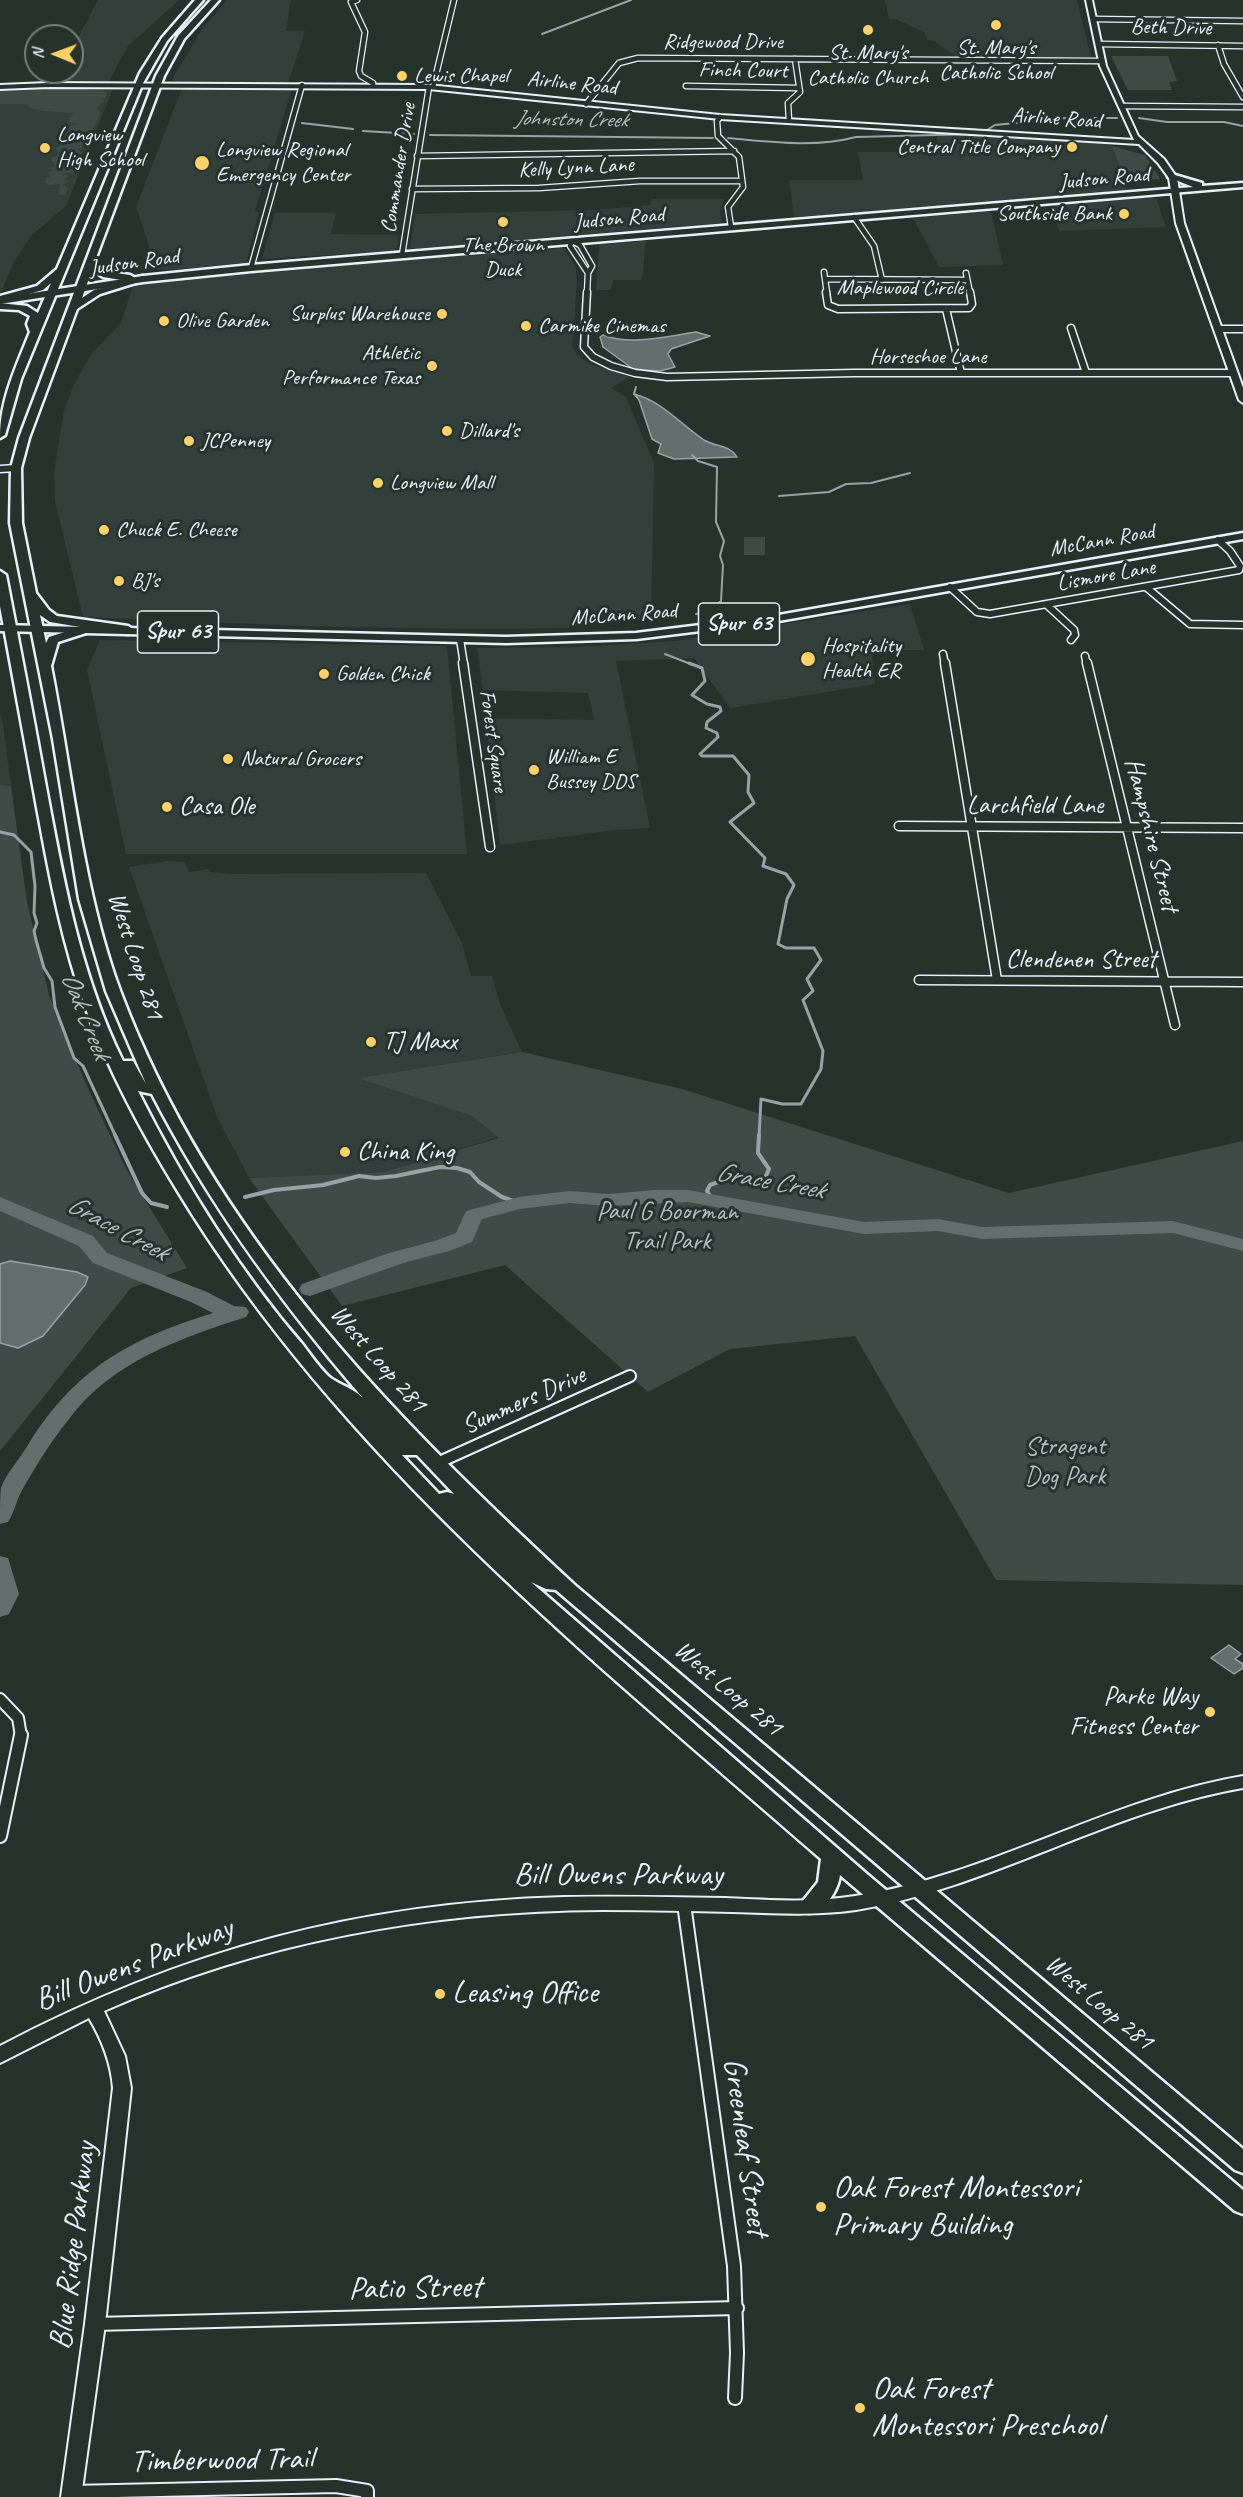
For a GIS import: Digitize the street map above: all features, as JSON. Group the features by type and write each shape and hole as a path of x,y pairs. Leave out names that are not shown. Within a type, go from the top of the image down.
{"highway":[{"path":"0,435 15,382 90,196 138,85 160,44 199,0"},
{"name":"West Loop 281","path":"215,0 173,50 156,85 91,265 40,394 16,468 15,523 45,671 80,868 93,927 113,991 141,1061 185,1144 221,1202 285,1294 419,1449 570,1592 1243,2163"},
{"path":"190,27 181,25 188,17 191,7"},
{"path":"90,196 106,197 105,203 110,214"},
{"path":"91,265 106,275 143,279"},
{"path":"0,300 40,288 60,269"},
{"path":"74,308 97,292 143,279"},
{"path":"0,306 18,306 33,312 35,334"},
{"path":"15,382 18,389 26,393 40,394"},
{"name":"West Loop 281","path":"0,574 3,632 16,660 67,925 94,1011 131,1096 179,1185 251,1292 321,1379 374,1439 435,1503 551,1612 881,1899 1145,2118 1243,2204"},
{"path":"28,590 45,613 54,619 128,630"},
{"path":"45,671 52,640 85,629"},
{"path":"33,752 45,756 50,780 66,784"},
{"path":"47,827 62,828 67,860 80,868"},
{"path":"94,1011 113,1030 139,1087 157,1091"},
{"path":"321,1379 351,1396 400,1449 409,1452 419,1449"},
{"path":"435,1503 447,1498 453,1500 529,1572 570,1592"},
{"path":"810,1906 828,1885 832,1856"}],"main road":[{"path":"1089,0 1102,60 1121,106 1139,142 1161,161 1171,175 1176,190 1180,223 1243,400"},
{"name":"Airline Road","path":"0,87 48,85 431,87 720,117 1139,142"},
{"path":"1171,175 1189,184 1239,185"},
{"name":"Judson Road","path":"0,300 143,279 251,267 1239,185"},
{"name":"McCann Road","path":"3,632 35,628 460,639 563,639 675,632 773,619 1243,536"},
{"name":"Bill Owens Parkway","path":"0,2055 93,2008 174,1976 235,1956 313,1935 454,1910 536,1904 810,1906 852,1904 922,1890 1131,1810 1187,1794 1243,1782"},
{"name":"Blue Ridge Parkway","path":"71,2494 95,2324 122,2088 121,2068 113,2044 93,2008"}],"street":[{"path":"355,0 351,2 365,34 360,72 373,83 372,86"},
{"name":"Commander Drive","path":"402,255 417,156 431,87 454,0"},
{"path":"1093,19 1243,21"},
{"name":"Beth Drive","path":"1098,44 1243,46"},
{"path":"1218,45 1224,64 1243,97"},
{"name":"Ridgewood Drive","path":"586,104 619,63 631,59 1102,60"},
{"path":"789,121 788,103 799,95 795,59"},
{"path":"251,267 302,85"},
{"name":"Finch Court","path":"686,87 799,88"},
{"path":"1121,106 1243,107"},
{"path":"720,117 717,122 718,136 740,158 742,192 728,209 731,228"},
{"path":"417,156 548,156 634,151 734,151"},
{"name":"Kelly Lynn Lane","path":"412,189 539,188 640,181 742,181"},
{"path":"854,217 875,243 882,279"},
{"path":"572,241 570,246 588,273"},
{"name":"Horseshoe Lane","path":"572,241 580,245 588,256 592,269 588,273 584,346 590,355 600,362 624,370 679,377 802,374 1233,373"},
{"name":"Maplewood Circle","path":"824,272 828,305 835,309 971,308 966,273"},
{"path":"825,279 967,280"},
{"path":"946,309 961,373"},
{"path":"1071,328 1086,373"},
{"path":"1218,329 1243,329"},
{"path":"0,469 16,468"},
{"name":"Lismore Lane","path":"950,587 982,614 1000,613 1239,570 1240,566 1233,555 1218,540"},
{"path":"1146,587 1190,624 1243,625"},
{"path":"1047,605 1074,630 1075,634 1071,640"},
{"name":"Forest Square","path":"460,639 490,847"},
{"path":"943,654 998,980"},
{"name":"Hampshire Street","path":"1085,656 1175,1024"},
{"name":"Larchfield Lane","path":"899,826 1243,828"},
{"name":"Clendenen Street","path":"919,980 1243,982"},
{"name":"Summers Drive","path":"435,1464 630,1376"},
{"path":"0,1699 18,1718 21,1735 0,1836"},
{"name":"Greenleaf Street","path":"684,1904 734,2266 737,2308 735,2398"},
{"name":"Patio Street","path":"95,2324 737,2308"},
{"name":"Timberwood Trail","path":"71,2494 179,2493 336,2486 367,2491 367,2497"}],"shaded area":[{"path":"98,0 179,0 128,46 109,81 84,81 84,26"},
{"path":"227,0 291,0 286,31 305,31 288,84 176,83 172,79 201,31"},
{"name":"St. Mary's Catholic School","path":"885,0 1077,0 1091,57 958,58 934,41 927,40 925,33 896,19 889,19"},
{"path":"182,88 292,88 255,211 259,212 246,263 170,270 140,269 149,246 136,207"},
{"name":"Longview High School","path":"113,89 66,206 31,236 15,260 0,294 0,91"},
{"path":"936,131 1111,144 1127,190 794,217 789,180 863,180 858,152 940,152"},
{"path":"1153,197 1157,200 1166,227 1059,231 1052,206"},
{"path":"651,199 724,199 720,211 722,223 414,249 410,247 415,214 596,210 650,205"},
{"path":"991,211 1003,265 939,267 913,218"},
{"path":"275,213 336,213 331,234 399,235 396,251 262,259"},
{"path":"646,241 642,280 613,280 611,290 596,290 599,244"},
{"name":"Longview Mall","path":"564,248 576,268 572,346 577,355 591,364 629,377 611,388 626,397 654,463 651,619 563,628 490,629 333,627 83,617 55,501 54,472 64,410 74,384 92,353 121,323 133,286 245,273"},
{"path":"696,332 710,336 671,349 668,354 675,367 660,371 633,369 603,347 600,337 603,335 637,340"},
{"path":"634,394 653,402 704,440 727,448 737,457 674,459 658,453 661,444 652,439 639,400"},
{"path":"910,604 924,650 871,650 875,684 730,708 694,658 616,661 650,828 616,830 500,845 486,718 594,720 588,693 483,690 477,648 576,647 676,641"},
{"path":"100,640 447,646 467,854 126,854 87,670"},
{"path":"0,712 3,724 11,786 0,785"},
{"path":"167,861 185,862 189,872 209,869 211,872 229,874 426,873 462,943 471,976 492,976 500,1004 522,1052 360,1078 472,1116 499,1137 384,1172 249,1178 217,1117 129,867"},
{"path":"10,1261 77,1272 88,1277 85,1285 43,1336 18,1348 0,1343 0,1264"},
{"path":"1229,1645 1241,1654 1235,1659 1243,1664 1243,1668 1234,1674 1211,1658"}],"green space":[{"path":"1111,56 1168,56 1177,81 1169,82 1172,90 1128,90"},
{"path":"36,87 108,92 105,98 99,98 105,100 97,108 101,113 89,136 80,139 62,136 67,135 66,127 78,124 68,122 73,113 43,111 26,104 0,104 0,90"},
{"path":"73,139 84,140 85,146 78,149 82,152 80,156 73,158 72,161 77,162 73,166 73,173 61,174 69,176 63,180 69,180 69,182 63,184 68,188 65,195 59,194 60,184 49,185 45,182 46,178 51,176 48,173 53,169 46,169 55,166 51,159 63,152 58,152 55,148"},
{"path":"1112,146 1145,155 1160,179 1124,180"},
{"path":"744,537 765,537 765,555 744,555"},
{"path":"0,785 11,786 27,902 49,995 86,1084 126,1169 187,1268 131,1288 0,1451"},
{"name":"Paul G Boorman Trail Park","path":"522,1052 682,1089 1009,1193 1243,1141 1243,1585 996,1580 855,1336 730,1349 648,1392 505,1265 342,1306 249,1178 384,1172 499,1138 472,1116 358,1078"}],"waterway":[{"path":"542,34 631,0"},
{"name":"Johnston Creek","path":"987,130 995,125 1066,118 1117,118"},
{"name":"Johnston Creek","path":"1139,118 1167,122 1224,122 1243,126"},
{"name":"Johnston Creek","path":"302,123 353,129"},
{"name":"Johnston Creek","path":"363,131 414,134"},
{"name":"Johnston Creek","path":"728,138 808,143 856,137 977,134"},
{"name":"Johnston Creek","path":"430,135 713,138"},
{"path":"636,387 634,394 637,396"},
{"path":"692,455 698,461 717,467 716,522 724,541 720,556 723,565 721,601 709,611 696,614"},
{"path":"779,496 829,492 846,484 871,483 910,473"},
{"path":"665,654 693,665"},
{"path":"689,663 702,668 705,681 692,695 707,704 720,707 721,711 707,722 706,728 717,733 718,737 700,754 702,756 733,756 749,775 748,792 754,803 730,822 765,858 763,866 786,874 794,885 787,899 778,944 786,948 814,948 821,960 807,979 813,991 803,1000 823,1051 821,1069 801,1104 782,1104 761,1099 759,1137"},
{"name":"Oak Creek","path":"0,832 14,835 31,852 35,886 34,913 37,923 34,931 44,968 52,981 55,1007 74,1058 83,1066 116,1137"},
{"name":"Oak Creek","path":"115,1135 142,1193 151,1203 167,1207"},
{"path":"714,1202 707,1191 710,1185 732,1177 755,1182 766,1176 769,1169 758,1153 759,1135"},
{"name":"Oak Creek","path":"245,1197 274,1190 323,1185 359,1176 376,1178 396,1176 440,1167 457,1168 470,1172 479,1182 502,1197 519,1203"},
{"name":"Grace Creek","path":"310,1289 396,1258 442,1246 465,1237 473,1215 519,1203 569,1197 609,1200 688,1196 864,1228 938,1225 982,1233 1173,1227 1243,1245"},
{"name":"Grace Creek","path":"0,1203 86,1241 100,1258 199,1297 232,1314"},
{"name":"Grace Creek","path":"232,1314 238,1312"},
{"path":"0,1516 12,1487 57,1419 68,1404 92,1382 110,1368 148,1346 189,1328 232,1314"},
{"path":"0,1564 7,1594 0,1608"}],"place":[{"name":"St. Mary's Catholic School","path":"996,25"},
{"name":"St. Mary's Catholic Church","path":"868,30"},
{"name":"Lewis Chapel","path":"402,76"},
{"name":"Central Title Company","path":"1072,147"},
{"name":"Longview High School","path":"45,148"},
{"name":"Longview Regional Emergency Center","path":"202,163"},
{"name":"Southside Bank","path":"1124,214"},
{"name":"The Brown Duck","path":"503,222"},
{"name":"Surplus Warehouse","path":"442,314"},
{"name":"Olive Garden","path":"164,321"},
{"name":"Carmike Cinemas","path":"526,326"},
{"name":"Athletic Performance Texas","path":"432,366"},
{"name":"Dillard's","path":"447,431"},
{"name":"JCPenney","path":"189,441"},
{"name":"Longview Mall","path":"378,483"},
{"name":"Chuck E. Cheese","path":"104,530"},
{"name":"BJ's","path":"119,581"},
{"name":"Hospitality Health ER","path":"808,659"},
{"name":"Golden Chick","path":"324,674"},
{"name":"Natural Grocers","path":"228,759"},
{"name":"William E Bussey DDS","path":"534,770"},
{"name":"Casa Ole","path":"167,807"},
{"name":"TJ Maxx","path":"371,1042"},
{"name":"China King","path":"345,1152"},
{"name":"Parke Way Fitness Center","path":"1210,1712"},
{"name":"Leasing Office","path":"440,1994"},
{"name":"Oak Forest Montessori Primary Building","path":"821,2207"},
{"name":"Oak Forest Montessori Preschool","path":"860,2408"}],"park label":[{"name":"Stragent Dog Park","path":"1065,1462"}]}
